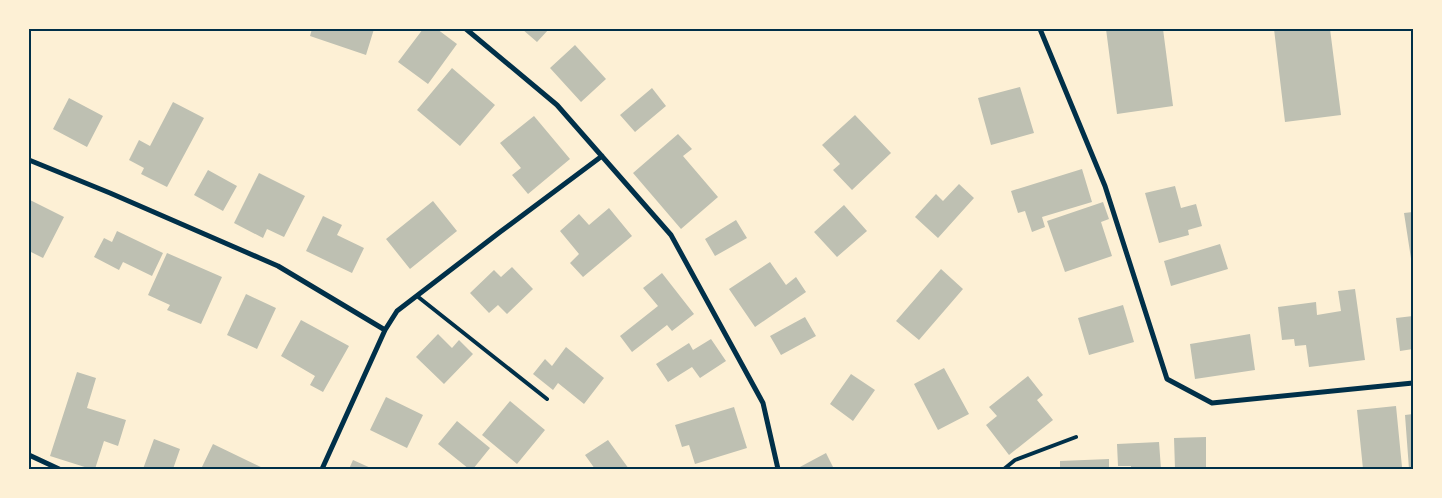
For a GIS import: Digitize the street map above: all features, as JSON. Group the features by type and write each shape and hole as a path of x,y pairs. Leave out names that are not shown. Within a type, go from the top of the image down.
{"street":[{"path":"466,29 557,105 671,235 763,403 778,469"},
{"path":"1040,29 1105,186 1167,379 1212,403 1413,383"},
{"path":"322,469 385,330 397,311 602,156"},
{"path":"29,160 278,266 385,330"},
{"path":"29,455 59,469"}],"lane":[{"path":"417,296 547,399"},
{"path":"1004,469 1015,460 1076,438"}],"building":[{"path":"312,29 374,29 366,55 310,36"},
{"path":"423,29 437,29 457,44 428,84 398,62"},
{"path":"522,29 549,29 537,42"},
{"path":"1106,29 1163,29 1173,106 1117,114"},
{"path":"1274,29 1330,29 1341,115 1285,122"},
{"path":"575,45 606,79 581,102 550,68"},
{"path":"452,68 495,105 460,146 417,110"},
{"path":"1020,87 1034,133 991,145 978,98"},
{"path":"652,88 666,106 635,132 620,115"},
{"path":"69,98 103,116 87,147 53,129"},
{"path":"173,102 204,118 167,187 141,174 144,168 129,160 139,140 150,146"},
{"path":"855,115 891,153 852,190 833,170 840,164 822,145"},
{"path":"534,116 570,159 528,194 512,175 521,168 500,143"},
{"path":"678,134 692,149 683,156 718,197 681,229 633,173"},
{"path":"1082,169 1092,202 1042,217 1045,227 1032,232 1025,211 1018,213 1011,191"},
{"path":"208,170 237,186 223,211 194,195"},
{"path":"259,173 305,196 284,237 267,229 263,238 234,223"},
{"path":"959,184 974,198 938,238 915,217 936,194 943,201"},
{"path":"1175,186 1181,208 1196,204 1202,226 1188,230 1189,235 1159,243 1145,193"},
{"path":"30,200 64,217 43,258 29,251"},
{"path":"433,201 457,231 410,269 386,239"},
{"path":"1103,202 1109,219 1101,222 1112,256 1065,272 1047,221"},
{"path":"844,205 867,231 837,257 814,232"},
{"path":"609,208 632,236 583,277 570,263 579,254 560,231 579,214 589,225"},
{"path":"1413,212 1413,265 1412,265 1404,213"},
{"path":"323,216 342,225 337,235 364,248 352,273 306,251"},
{"path":"736,220 747,238 715,256 705,239"},
{"path":"117,231 163,253 152,276 123,262 119,270 94,257 104,238 112,242"},
{"path":"1220,244 1228,269 1171,286 1164,261"},
{"path":"167,253 222,277 201,324 167,310 170,305 148,295"},
{"path":"770,262 786,285 796,277 806,292 755,327 729,289"},
{"path":"512,267 533,289 507,314 498,305 489,313 470,293 494,270 501,277"},
{"path":"941,269 963,289 919,340 896,321"},
{"path":"662,273 694,314 672,331 667,325 632,352 620,336 658,306 643,288"},
{"path":"1355,289 1365,360 1309,367 1306,345 1295,346 1294,339 1282,340 1278,307 1316,302 1317,315 1341,311 1338,291"},
{"path":"246,294 276,308 257,349 227,335"},
{"path":"1123,305 1134,342 1089,355 1078,318"},
{"path":"1413,316 1413,349 1400,351 1396,318"},
{"path":"805,317 816,336 781,355 770,336"},
{"path":"301,320 349,346 323,392 310,385 315,376 281,356"},
{"path":"438,334 452,348 459,340 473,354 444,384 416,357"},
{"path":"1250,334 1255,370 1195,379 1190,344"},
{"path":"711,339 726,361 700,378 692,367 668,382 656,364 689,343 693,350"},
{"path":"566,347 604,378 584,404 558,383 553,390 533,374 545,359 552,366"},
{"path":"944,368 969,414 938,430 914,384"},
{"path":"77,372 96,378 87,408 126,420 118,446 104,441 95,469 50,456"},
{"path":"851,374 875,390 853,421 830,404"},
{"path":"1028,376 1043,395 1037,400 1053,420 1009,455 986,425 997,416 989,407"},
{"path":"386,397 423,415 407,448 370,430"},
{"path":"510,401 545,430 517,464 482,435"},
{"path":"1396,406 1402,467 1363,469 1357,410"},
{"path":"734,407 747,448 695,464 689,445 682,447 675,425"},
{"path":"1413,414 1413,469 1409,469 1405,415"},
{"path":"457,421 490,448 473,469 469,469 438,444"},
{"path":"1206,437 1206,469 1175,469 1174,438"},
{"path":"154,439 180,449 173,469 143,469"},
{"path":"608,440 629,469 595,469 585,455"},
{"path":"1159,442 1161,469 1131,469 1131,466 1118,466 1117,444"},
{"path":"213,444 265,469 201,469"},
{"path":"826,453 834,469 798,468"},
{"path":"1109,459 1109,469 1060,469 1060,461"},
{"path":"353,460 373,469 349,469"}]}
